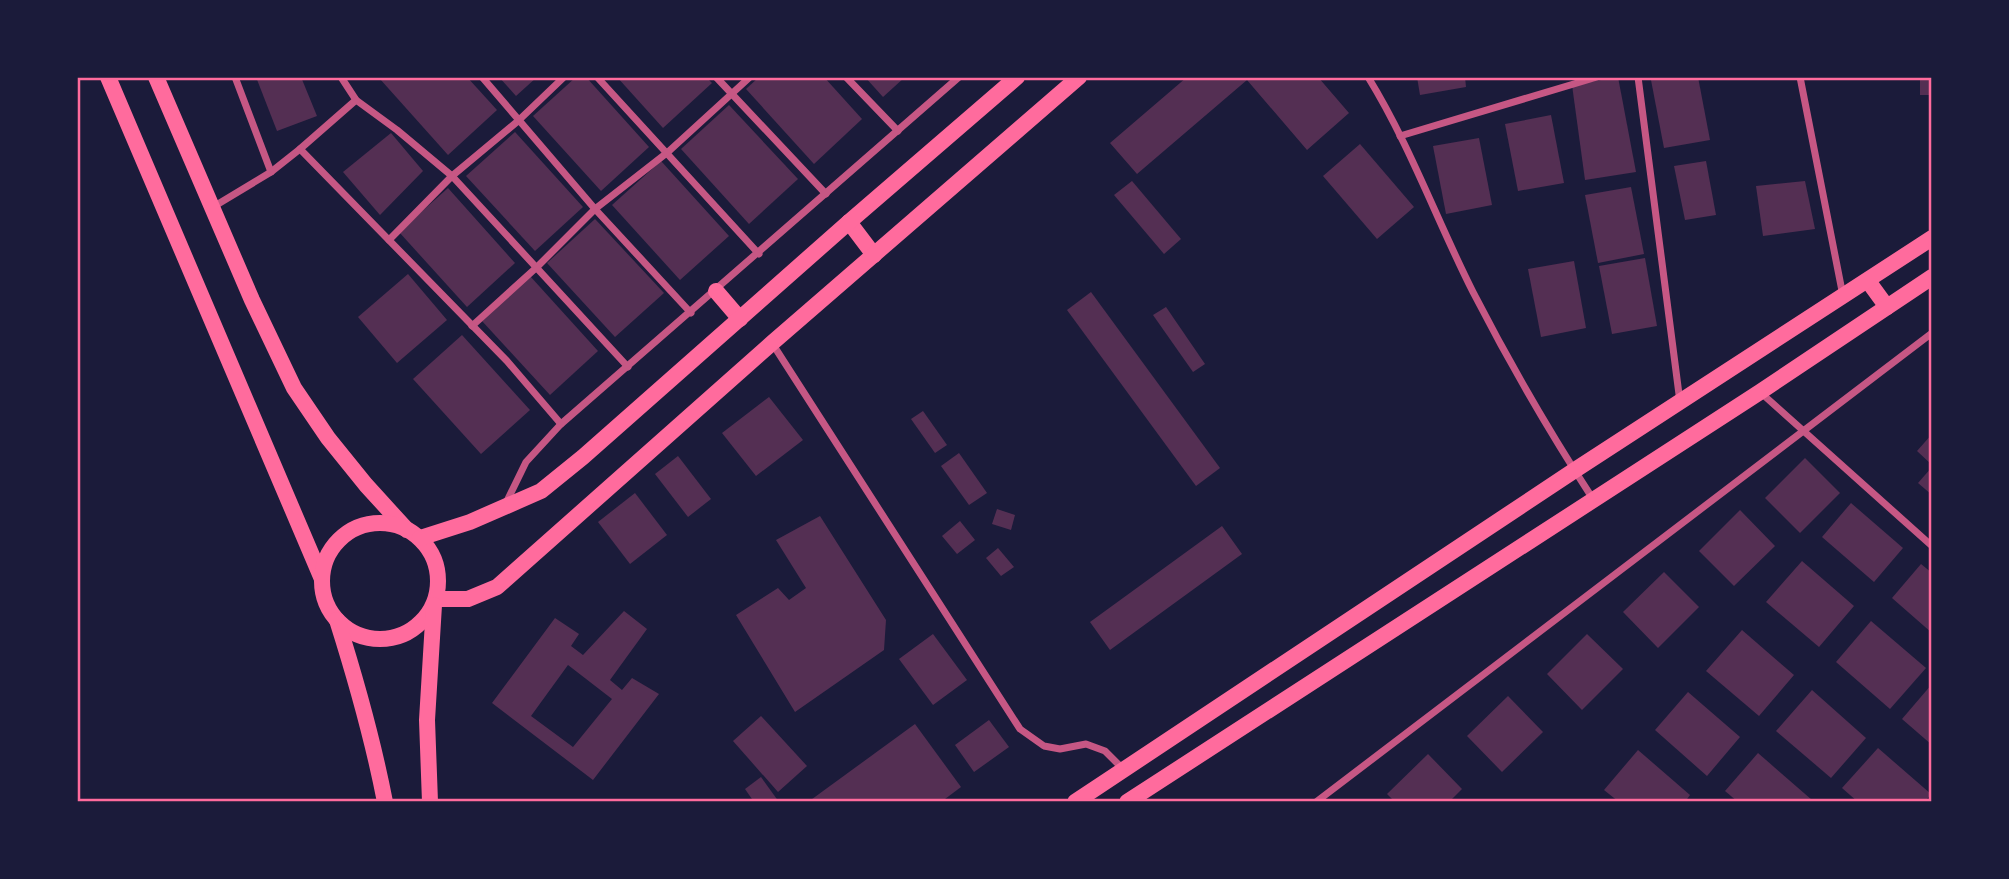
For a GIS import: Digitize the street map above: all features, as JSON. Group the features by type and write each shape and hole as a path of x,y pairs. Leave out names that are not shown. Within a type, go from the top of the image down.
{"main road":[{"path":"108,77 322,579 325,601 337,620 357,681 374,744 385,802"},
{"path":"156,77 252,300 294,388 328,438 366,485 433,556 439,577 427,720 429,802"},
{"path":"322,579 327,557 339,539 358,527 379,522 401,526 414,534 503,509 541,491 1017,77"},
{"path":"435,602 468,599 497,587 772,343 1079,77"},
{"path":"849,222 874,255"},
{"path":"1075,802 1574,470 1932,239"},
{"path":"1127,802 1760,392 1932,277"},
{"path":"1868,281 1887,307"},
{"path":"716,291 740,319"},
{"path":"337,620 355,634 378,639 401,636 420,624 435,602"}],"street":[{"path":"235,77 271,172"},
{"path":"341,77 356,100 452,176 628,367"},
{"path":"482,77 595,209 691,313"},
{"path":"388,240 452,176 518,121 564,77"},
{"path":"597,77 759,254"},
{"path":"716,77 826,194"},
{"path":"472,326 595,209 668,152 750,77"},
{"path":"846,77 898,131"},
{"path":"503,509 526,461 561,424 959,77"},
{"path":"1368,77 1400,136 1474,293 1593,499"},
{"path":"1400,136 1597,77"},
{"path":"1638,77 1679,402"},
{"path":"1800,77 1844,296"},
{"path":"213,207 271,172 356,100"},
{"path":"300,149 507,361 561,424"},
{"path":"1316,802 1932,333"},
{"path":"772,343 1020,729 1044,746 1060,749 1086,744 1105,751 1124,769"},
{"path":"1760,392 1932,545"}],"building":[{"path":"256,77 301,77 317,116 277,131"},
{"path":"467,77 497,110 448,155 380,79"},
{"path":"499,77 537,77 516,96"},
{"path":"576,77 586,77 649,147 601,191 533,116"},
{"path":"617,77 706,77 712,83 663,128"},
{"path":"759,77 824,77 862,119 814,164 746,89"},
{"path":"865,77 905,77 883,97"},
{"path":"1187,77 1318,77 1349,113 1307,150 1247,80 1137,174 1110,143"},
{"path":"1417,77 1465,77 1466,87 1420,95"},
{"path":"1618,77 1636,172 1585,180 1572,85"},
{"path":"1698,77 1710,140 1664,148 1651,80"},
{"path":"1920,77 1932,77 1932,95 1920,95"},
{"path":"729,105 798,179 749,224 681,149"},
{"path":"1551,115 1564,183 1518,191 1505,124"},
{"path":"515,132 583,207 535,251 466,176"},
{"path":"391,133 423,171 380,215 343,172"},
{"path":"1479,138 1492,205 1446,214 1433,146"},
{"path":"1360,144 1414,207 1377,239 1323,176"},
{"path":"661,161 729,236 680,280 612,205"},
{"path":"1706,161 1716,215 1685,220 1674,166"},
{"path":"1132,181 1181,239 1164,254 1114,195"},
{"path":"1805,181 1815,229 1763,236 1756,186"},
{"path":"1631,187 1644,254 1598,263 1585,195"},
{"path":"448,188 515,263 467,307 399,232"},
{"path":"595,219 664,293 615,337 547,263"},
{"path":"1645,258 1657,326 1612,334 1599,266"},
{"path":"1574,261 1586,328 1541,337 1528,269"},
{"path":"408,274 447,320 397,363 358,317"},
{"path":"530,276 598,351 550,395 482,321"},
{"path":"1091,292 1220,468 1196,486 1067,310"},
{"path":"1166,307 1205,364 1193,372 1153,315"},
{"path":"462,335 530,410 481,454 413,379"},
{"path":"769,397 803,440 756,476 722,433"},
{"path":"923,411 947,445 935,453 911,419"},
{"path":"1932,434 1932,465 1917,451"},
{"path":"959,453 987,493 969,505 941,466"},
{"path":"678,456 711,499 688,517 655,474"},
{"path":"1805,458 1840,493 1800,533 1765,498"},
{"path":"1932,467 1932,495 1918,483"},
{"path":"635,493 667,535 630,564 598,522"},
{"path":"1851,503 1903,548 1874,582 1822,537"},
{"path":"997,509 1015,515 1011,530 992,524"},
{"path":"1740,510 1775,546 1734,586 1699,551"},
{"path":"820,516 886,620 884,650 795,712 736,615 778,588 789,600 806,588 776,540"},
{"path":"960,521 975,540 957,554 942,536"},
{"path":"1222,526 1242,554 1110,650 1090,622"},
{"path":"998,548 1014,567 1001,576 986,558"},
{"path":"1802,561 1854,606 1819,647 1766,602"},
{"path":"1921,564 1932,573 1932,633 1892,598"},
{"path":"1664,572 1699,607 1658,648 1623,612"},
{"path":"624,611 647,629 610,680 622,690 632,678 659,694 593,780 492,703 555,618 579,634 571,646 583,655","holes":["568,665 612,699 573,747 531,716"]},
{"path":"1871,621 1926,668 1890,709 1836,662"},
{"path":"1742,630 1794,675 1759,716 1706,671"},
{"path":"933,634 967,680 933,705 899,659"},
{"path":"1587,634 1623,669 1582,710 1547,674"},
{"path":"1932,684 1932,745 1902,719"},
{"path":"1812,690 1866,738 1831,778 1776,731"},
{"path":"1688,692 1740,737 1707,776 1655,730"},
{"path":"1508,696 1543,732 1502,772 1467,736"},
{"path":"761,716 807,766 778,792 733,741"},
{"path":"989,720 1009,747 974,772 955,745"},
{"path":"915,724 961,787 941,802 808,802"},
{"path":"1878,748 1931,794 1925,802 1858,802 1842,788"},
{"path":"1638,750 1690,795 1685,802 1619,802 1604,790"},
{"path":"1758,753 1812,800 1738,802 1725,791"},
{"path":"1428,754 1462,789 1449,802 1395,802 1387,794"},
{"path":"761,777 779,802 754,802 745,789"}]}
